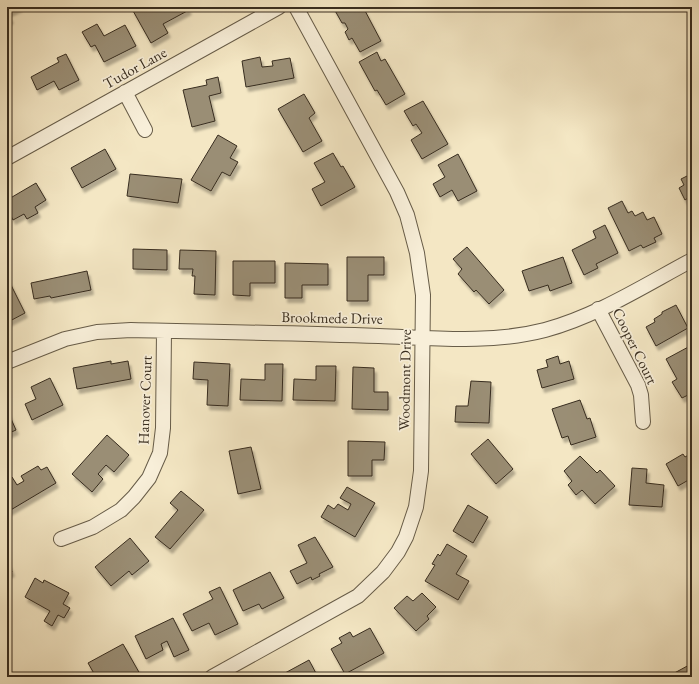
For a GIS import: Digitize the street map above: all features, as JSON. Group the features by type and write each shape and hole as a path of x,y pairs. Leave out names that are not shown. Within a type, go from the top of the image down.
{"street":[{"name":"Tudor Lane","path":"7,158 279,7"},
{"name":"Woodmont Drive","path":"212,677 358,596 383,572 398,552 406,537 416,507 421,470 423,338 420,274 417,253 407,215 397,192 296,7"},
{"path":"125,92 145,130"},
{"name":"Brookmede Drive","path":"7,362 64,339 97,332 131,330 423,338 489,338 514,336 544,330 569,322 598,309 692,260"},
{"name":"Cooper Court","path":"598,309 638,385 641,395 643,422"},
{"name":"Hanover Court","path":"61,539 93,527 121,510 134,497 149,478 160,453 163,428 164,331"}],"building":[{"path":"7,7 20,7 7,13"},
{"path":"135,7 187,7 189,10 163,24 168,33 151,43 132,9"},
{"path":"333,7 363,7 381,41 360,52 352,38 349,40 345,32 348,29 345,23 342,23"},
{"path":"7,13 11,19 7,21"},
{"path":"97,24 104,36 125,25 136,46 104,62 95,45 91,47 82,32"},
{"path":"377,52 381,61 385,59 405,94 386,105 377,90 375,91 359,62"},
{"path":"66,54 79,80 59,90 54,81 37,90 31,77 59,62 57,58"},
{"path":"260,57 262,67 273,66 272,61 290,58 294,78 246,87 242,61"},
{"path":"218,77 221,93 209,96 215,121 192,127 183,90 207,85 206,80"},
{"path":"304,94 315,113 309,118 322,141 303,152 278,109"},
{"path":"423,101 448,144 422,159 411,140 422,133 416,124 413,126 404,111"},
{"path":"218,135 237,146 230,158 238,162 230,176 222,172 211,191 191,180"},
{"path":"105,149 116,169 82,188 71,168"},
{"path":"333,153 341,167 343,166 355,187 321,206 312,189 325,182 314,163"},
{"path":"458,154 477,191 458,201 452,190 440,197 433,184 445,177 438,165"},
{"path":"130,174 182,179 178,203 127,196"},
{"path":"691,174 692,205 688,198 685,200 679,188 684,185 681,179"},
{"path":"36,183 46,200 35,207 38,213 27,219 24,214 13,220 7,208 7,200"},
{"path":"622,201 628,213 632,211 635,216 643,212 647,220 654,217 662,234 654,238 656,242 643,248 641,245 629,251 608,208"},
{"path":"605,225 618,253 596,264 598,268 584,275 572,250 596,238 593,231"},
{"path":"467,247 504,290 489,304 476,290 474,292 458,274 462,269 453,259"},
{"path":"133,249 167,250 167,270 133,269"},
{"path":"180,250 216,251 215,295 194,294 195,276 192,276 193,269 179,269"},
{"path":"347,257 384,257 384,275 368,275 368,301 347,301"},
{"path":"563,257 572,283 550,291 548,285 529,291 522,271"},
{"path":"233,261 275,261 275,283 250,283 250,296 233,295"},
{"path":"285,263 328,264 328,285 302,285 302,298 285,298"},
{"path":"87,271 91,290 51,298 50,296 34,299 31,283"},
{"path":"9,281 25,313 8,322 7,282"},
{"path":"676,305 688,328 656,346 646,327 655,322 654,319 662,314 662,312"},
{"path":"692,345 692,393 682,398 672,382 677,379 666,359"},
{"path":"558,356 560,364 569,361 574,379 542,388 537,370 548,367 546,360"},
{"path":"111,361 111,364 128,361 131,379 77,389 73,368"},
{"path":"194,362 230,364 228,406 207,405 208,380 193,379"},
{"path":"265,364 283,364 282,401 240,400 241,379 265,380"},
{"path":"316,366 336,366 335,401 293,400 294,379 316,380"},
{"path":"353,367 374,368 374,392 388,392 388,410 352,409"},
{"path":"50,378 63,405 32,420 25,404 36,399 31,387"},
{"path":"471,381 491,382 489,423 455,422 456,406 468,406"},
{"path":"580,400 587,419 590,418 596,437 571,445 568,436 562,438 552,409"},
{"path":"8,412 16,430 7,434 7,413"},
{"path":"107,435 129,455 114,472 106,465 98,474 103,479 92,492 72,474"},
{"path":"488,439 513,469 496,484 471,454"},
{"path":"348,441 385,442 384,460 372,460 372,476 348,476"},
{"path":"251,447 261,489 238,494 229,451"},
{"path":"692,453 692,478 678,486 666,464 683,454 685,457"},
{"path":"580,456 597,473 600,470 615,486 595,504 582,490 576,495 568,485 572,481 564,471"},
{"path":"38,466 41,470 47,467 56,483 9,511 7,508 7,480 12,477 17,485 24,481 21,476"},
{"path":"632,468 647,469 646,483 664,485 662,507 629,505"},
{"path":"347,487 375,503 355,537 321,517 328,505 334,509 338,504 348,510 351,504 340,498"},
{"path":"181,491 204,510 170,549 155,537 178,510 170,503"},
{"path":"468,505 488,517 473,543 453,531"},
{"path":"315,537 333,567 319,574 320,576 312,580 311,577 297,584 290,571 307,563 298,545"},
{"path":"130,538 149,561 132,575 129,571 111,586 95,567"},
{"path":"447,544 467,556 456,574 469,581 458,600 425,581 435,565 432,564 438,554 440,556"},
{"path":"7,560 12,572 7,574"},
{"path":"270,572 284,598 262,609 259,604 243,611 233,590"},
{"path":"35,578 43,583 44,580 69,593 63,604 70,608 64,618 58,615 52,626 44,621 50,611 25,597"},
{"path":"220,587 238,624 215,635 209,623 192,631 183,614 213,599 209,592"},
{"path":"422,593 436,607 427,616 429,619 416,631 394,608 407,596 413,601"},
{"path":"173,618 189,650 174,657 167,641 161,644 163,650 146,659 135,636"},
{"path":"370,628 384,653 345,674 331,649 342,643 339,638 350,632 353,637"},
{"path":"123,644 140,674 134,677 116,677 114,673 106,677 96,677 88,663"},
{"path":"309,660 318,677 287,677 285,673"},
{"path":"691,664 692,677 667,677"}]}
